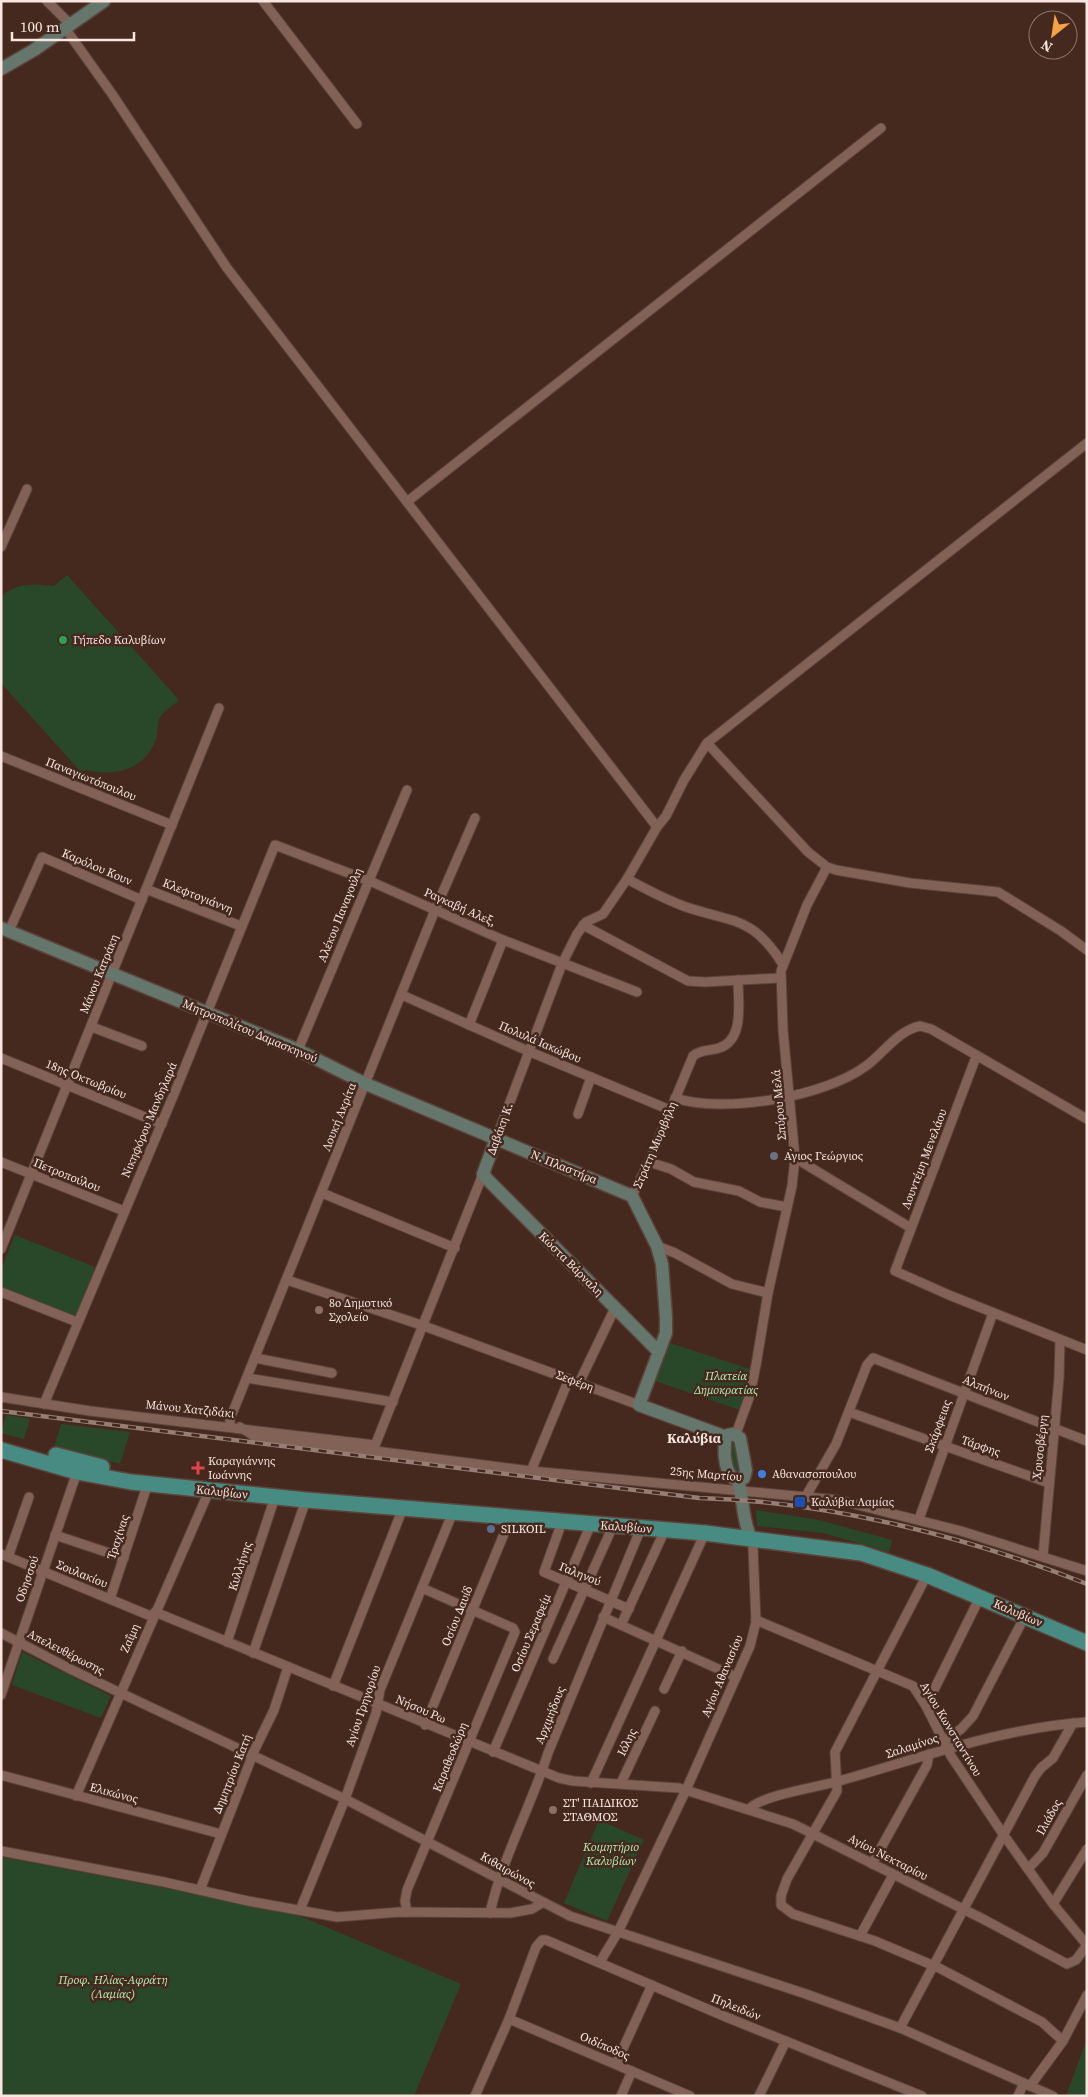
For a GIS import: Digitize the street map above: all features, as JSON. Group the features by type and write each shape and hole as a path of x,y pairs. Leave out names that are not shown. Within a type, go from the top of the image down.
{"main road":[{"name":"Καλυβίων","path":"1,1440 109,1469 148,1483"},
{"name":"Καλυβίων","path":"1,1450 77,1472 113,1480 306,1500 706,1533 861,1553 927,1575 1087,1643"}],"street":[{"path":"47,1 68,26 227,268 657,827"},
{"path":"1,69 34,50 104,1"},
{"path":"263,1 357,124"},
{"path":"408,501 881,128"},
{"path":"583,925 603,914 627,879 657,827 666,816 684,780 706,743 1087,443"},
{"path":"1,548 27,489"},
{"name":"Μάνου Κατράκη","path":"1,1249 5,1227 32,1174 69,1086 219,708"},
{"path":"706,743 808,852 827,868 910,883 998,892 1061,931 1087,950"},
{"name":"Παναγιωτόπουλου","path":"1,756 172,825"},
{"name":"Αλέκου Παναγούλη","path":"298,1050 407,790"},
{"name":"Λουκή Ακρίτα","path":"230,1426 230,1419 435,910 475,818"},
{"name":"Ραγκαβή Αλεξ,","path":"275,845 368,880 504,940 636,992"},
{"name":"Νικηφόρου Μανδηλαρά","path":"44,1404 76,1322 162,1124 206,1011 275,845"},
{"name":"Καρόλου Κουν","path":"5,930 42,857 142,900"},
{"name":"Σπύρου Μελά","path":"731,1436 751,1388 795,1158 780,978 782,963 807,905 827,868"},
{"path":"627,879 687,908 725,917 746,926 760,934 782,963"},
{"name":"Κλεφτογιάννη","path":"146,889 241,926"},
{"path":"583,925 688,981 780,978"},
{"name":"Δαβάκη Κ.","path":"375,1448 455,1248 562,964 583,925"},
{"name":"Μητροπολίτου Δαμασκηνού","path":"5,930 298,1050 366,1084 496,1139"},
{"path":"469,1025 504,940"},
{"name":"Στράτη Μυριβήλη","path":"639,1405 660,1352 666,1325 664,1281 657,1246 632,1196 649,1162 693,1056 703,1050 728,1044 736,1033 738,980"},
{"name":"Πολυλά Ιακώβου","path":"402,995 528,1051 670,1110"},
{"path":"675,1098 694,1103 718,1105 790,1095 823,1088 861,1070 898,1036 920,1026 930,1029 1087,1119"},
{"path":"92,1027 142,1046"},
{"name":"Λουντέμη Μενελάου","path":"976,1057 895,1270 993,1313"},
{"name":"18ης Οκτωβρίου","path":"1,1058 162,1124"},
{"path":"578,1114 591,1077"},
{"name":"Ν. Πλαστήρα","path":"496,1139 632,1196"},
{"path":"795,1158 911,1228"},
{"name":"Πετροπούλου","path":"1,1162 124,1211"},
{"path":"649,1162 671,1169 694,1182 740,1191 760,1202 787,1207"},
{"name":"Κώστα Βάρναλη","path":"483,1174 490,1184 660,1352"},
{"path":"322,1193 455,1248"},
{"path":"657,1246 675,1252 732,1284 768,1293"},
{"name":"Σεφέρη","path":"287,1280 424,1326 639,1405 731,1436"},
{"path":"1,1292 76,1322"},
{"path":"579,1383 615,1308"},
{"path":"993,1313 1087,1350"},
{"name":"Σκάρφειας","path":"920,1519 993,1313"},
{"name":"Χρυσοβέργη","path":"1043,1556 1060,1340"},
{"path":"255,1358 332,1373"},
{"name":"Αλπήνων","path":"849,1412 867,1365 876,1358 1087,1441"},
{"path":"247,1378 393,1402"},
{"path":"531,1471 569,1379"},
{"name":"Μάνου Χατζιδάκι","path":"1,1397 44,1404 240,1427 375,1448"},
{"path":"806,1496 836,1444 849,1412"},
{"name":"Τάρφης","path":"849,1412 1049,1483"},
{"path":"731,1436 724,1442 729,1476 740,1485 744,1526 750,1538"},
{"name":"25ης Μαρτίου","path":"375,1448 531,1471 740,1485 857,1504 920,1519 1087,1571"},
{"name":"Οδησσού","path":"2,1689 77,1472"},
{"name":"Τραχίνας","path":"110,1599 148,1483"},
{"name":"Ζαΐμη","path":"76,1796 209,1491"},
{"path":"5,1556 30,1497"},
{"name":"Κυλλήνης","path":"227,1642 275,1497"},
{"path":"252,1653 306,1500"},
{"path":"333,1686 402,1508"},
{"name":"Αγίου Γρηγορίου","path":"300,1910 346,1799 380,1690 453,1512"},
{"name":"Οσίου Δαυίδ","path":"425,1725 511,1517"},
{"name":"Γαληνού","path":"562,1522 543,1570 629,1609"},
{"name":"Οσίου Σεραφείμ","path":"493,1752 591,1524"},
{"path":"553,1660 612,1526"},
{"name":"Αρχιμήδους","path":"490,1913 499,1879 610,1600 641,1528"},
{"path":"621,1625 665,1530"},
{"path":"591,1783 706,1533"},
{"path":"55,1535 124,1558"},
{"name":"Αγίου Αθανασίου","path":"600,1962 618,1932 686,1790 750,1646 756,1620 753,1547 750,1538"},
{"name":"Σουλακίου","path":"5,1556 110,1599 154,1614"},
{"path":"927,1575 834,1754 838,1782 837,1791 787,1879 781,1896 781,1905 793,1914 860,1936 934,1966 1042,2022 1063,2041"},
{"path":"422,1588 473,1609"},
{"path":"926,1706 980,1597"},
{"name":"Καραθεοδώρη","path":"407,1912 405,1896 515,1632 513,1628 473,1609"},
{"name":"Νήσου Ρω","path":"154,1614 227,1642 425,1725 566,1780 591,1783 621,1783 686,1790"},
{"path":"945,1744 973,1716 1025,1616"},
{"path":"603,1618 682,1651 736,1677"},
{"name":"Αγίου Κωνσταντίνου","path":"756,1620 913,1686 926,1706 945,1744 1003,1834 1053,1904 1087,1945"},
{"name":"Απελευθέρωσης","path":"1,1633 120,1693"},
{"path":"664,1689 682,1651"},
{"name":"Δημητρίου Κατή","path":"200,1890 253,1754 272,1715 288,1667"},
{"name":"Κιθαιρώνος","path":"120,1693 346,1799 542,1903 581,1921 806,1994 900,2028 1053,2096"},
{"name":"Ιόλης","path":"621,1783 655,1711"},
{"name":"Σαλαμίνος","path":"749,1809 762,1801 838,1782 929,1754 945,1744 1087,1722"},
{"path":"900,2028 1035,1776 1053,1758 1073,1723"},
{"path":"872,1864 927,1765 929,1754"},
{"name":"Ελικώνος","path":"1,1775 221,1834"},
{"name":"Ιλιάδος","path":"1028,1869 1043,1853 1087,1775"},
{"name":"Αγίου Νεκταρίου","path":"686,1790 749,1809 814,1832 893,1875 1070,1965 1087,1945"},
{"path":"1053,1904 1087,1849"},
{"path":"1,1851 300,1910 350,1917 407,1912 490,1913 521,1911 542,1903"},
{"path":"860,1936 893,1875"},
{"name":"Πηλειδών","path":"509,2019 536,1947 542,1940 553,1942 786,2041 922,2096"},
{"path":"616,2064 652,1985"},
{"path":"1018,2096 1063,2041 1087,1995"},
{"path":"475,2096 509,2019"},
{"name":"Οιδίποδος","path":"509,2019 690,2096"},
{"path":"759,2096 786,2041"},
{"path":"621,2096 632,2071"}],"green space":[{"name":"Γήπεδο Καλυβίων","path":"67,575 179,700 165,711 159,719 155,742 143,760 126,770 96,772 85,770 81,772 1,683 1,597 19,586 54,586"},
{"path":"15,1235 95,1267 76,1316 1,1287 1,1269"},
{"name":"Πλατεία Δημοκρατίας","path":"670,1343 753,1370 740,1410 655,1381"},
{"path":"6,1415 30,1419 24,1439 1,1433"},
{"path":"61,1424 130,1432 120,1464 54,1448"},
{"path":"734,1437 744,1472 735,1478 727,1440"},
{"path":"756,1510 819,1520 892,1540 889,1552 823,1533 757,1526"},
{"path":"22,1652 111,1696 101,1718 12,1685"},
{"name":"Κοιμητήριο Καλυβίων","path":"599,1820 644,1840 607,1921 564,1903"},
{"name":"Προφ. Ηλίας-Αφράτη (Λαμίας)","path":"1,1857 288,1911 461,1984 414,2096 1,2096"},
{"path":"1087,2039 1087,2096 1066,2096"}],"waterway":[{"path":"1082,1 1087,3"}],"railway":[{"path":"1,1411 699,1498 797,1506 896,1524 946,1537 994,1551 1087,1584"}],"place":[{"name":"Γήπεδο Καλυβίων","path":"63,640"},
{"name":"Ὰγιος Γεώργιος","path":"774,1156"},
{"name":"8ο Δημοτικό Σχολείο","path":"319,1310"},
{"name":"Καραγιάννης Ιωάννης","path":"198,1468"},
{"name":"Αθανασοπουλου","path":"762,1474"},
{"name":"Καλύβια Λαμίας","path":"800,1502"},
{"name":"SILKOIL","path":"491,1529"},
{"name":"ΣΤ' ΠΑΙΔΙΚΟΣ ΣΤΑΘΜΟΣ","path":"553,1810"}],"district":[{"name":"Καλύβια","path":"694,1438"}]}
